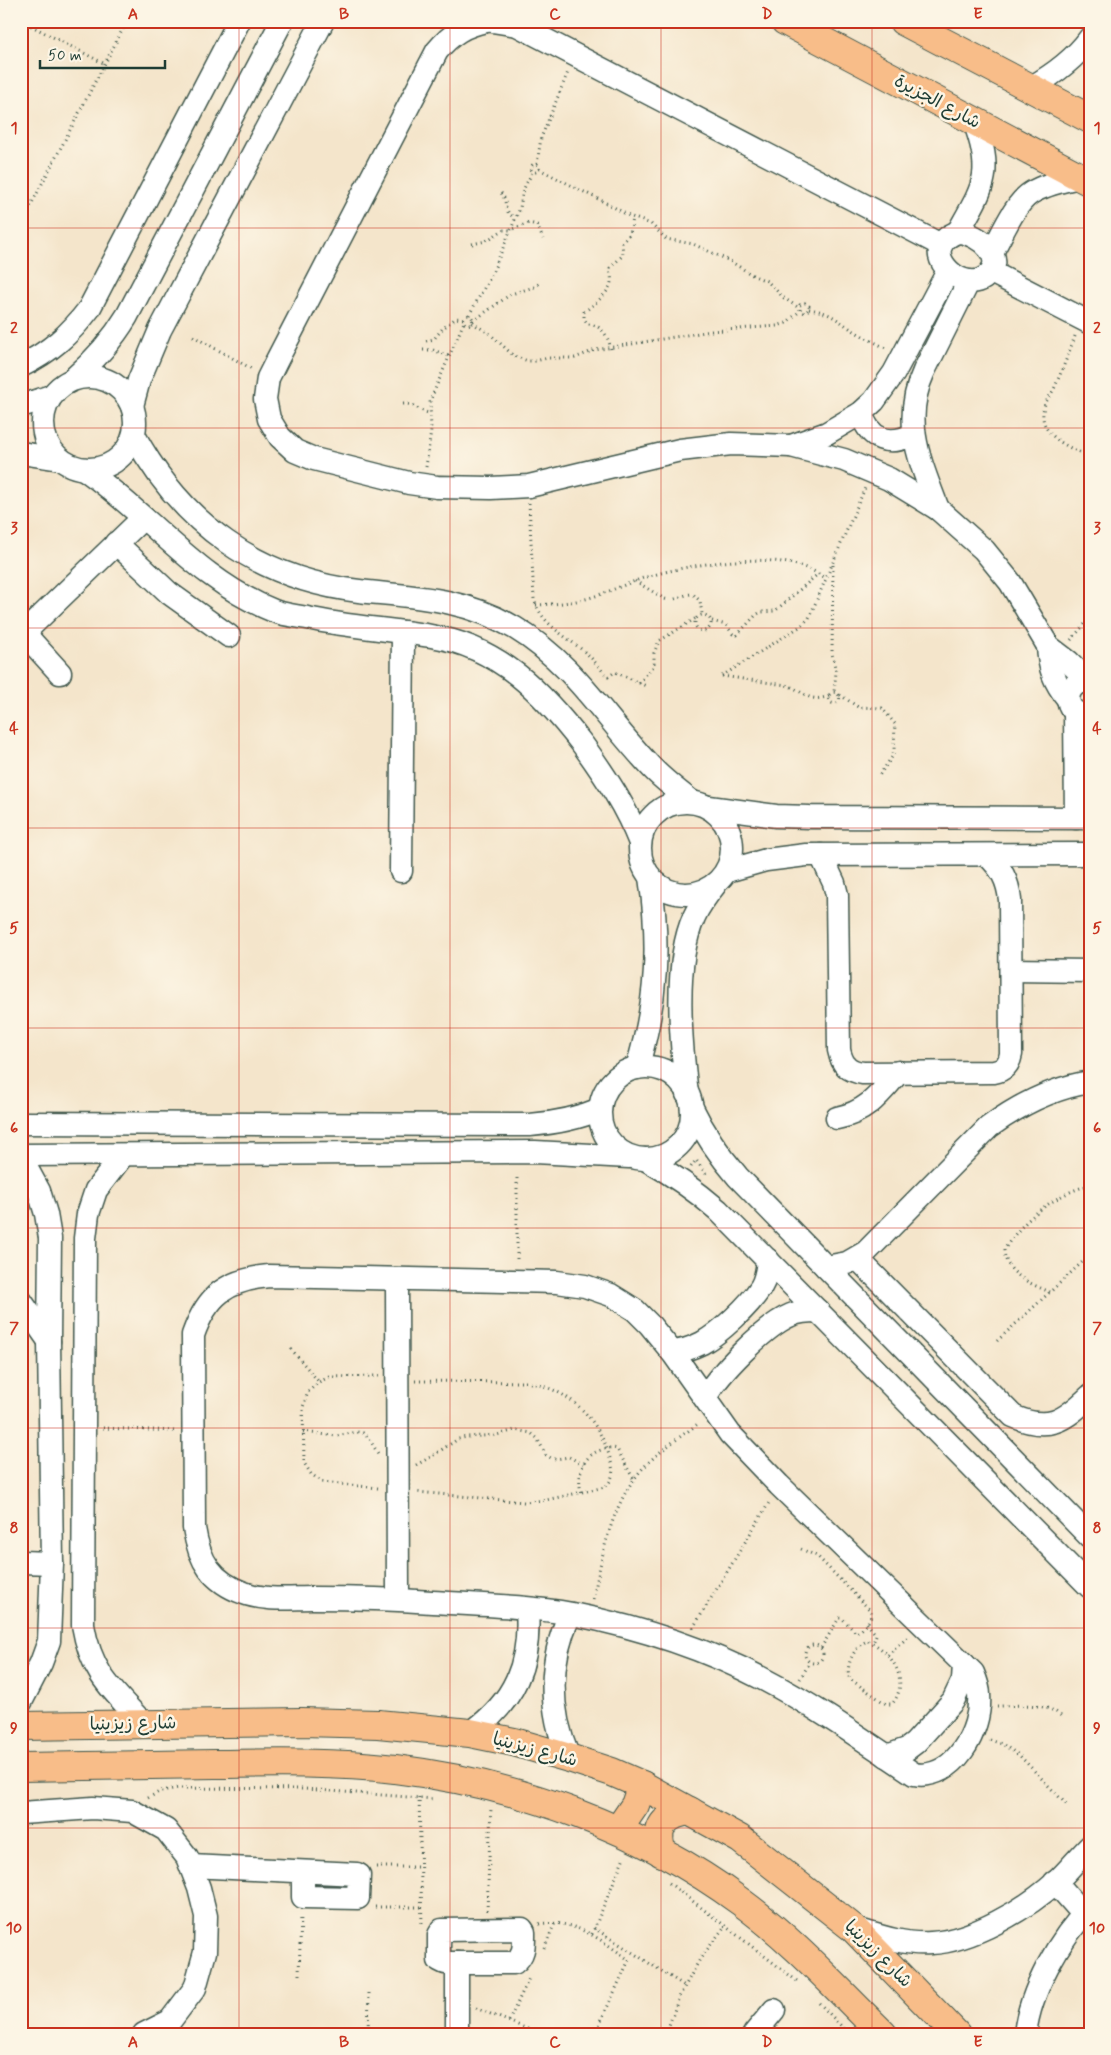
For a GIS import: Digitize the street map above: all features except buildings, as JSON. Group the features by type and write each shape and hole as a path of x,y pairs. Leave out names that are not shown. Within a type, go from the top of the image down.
{"main road":[{"name":"شارع الجزيرة","path":"785,21 1084,180"},
{"path":"903,21 1090,119"},
{"name":"شارع زيزينيا","path":"21,1726 302,1722 378,1724 470,1733 524,1745 612,1772 642,1785 740,1839 853,1928 956,2034"},
{"path":"21,1767 288,1763 394,1769 449,1777 534,1799 616,1842 662,1853 701,1874 742,1902 784,1936 883,2034"},
{"path":"616,1842 642,1785"},
{"path":"662,1853 659,1836 666,1820 676,1813 690,1811"}],"street":[{"path":"21,366 37,358 57,344 74,328 89,309 239,21"},
{"path":"72,380 94,361 112,340 127,316 282,21"},
{"path":"132,406 142,372 160,330 323,21"},
{"path":"487,21 459,30 437,50 268,378 265,399 269,419 280,437 295,451 323,461 396,481 423,485 491,488 529,486 697,447 731,444 791,446 844,460 881,475 938,509 984,550 1022,600 1053,650 1089,682"},
{"path":"492,21 517,25 950,239 966,233 986,244 992,262 1086,321"},
{"path":"1030,88 1068,62 1090,38"},
{"path":"974,122 984,146 985,175 978,197 950,239 940,259 948,271 969,281 981,280 992,262 1012,215 1029,194 1041,188 1084,180"},
{"path":"844,460 848,435 861,413 885,388 948,271"},
{"path":"881,475 900,471 908,460 913,448 913,410 917,386 969,281"},
{"path":"84,470 98,469 110,465 121,457 129,447 134,435 135,420 132,406 120,389 101,378 86,376 60,386 51,396 45,409 43,422 44,436 50,449 60,459 71,466 84,470 122,498 204,572 238,595 276,612 324,622 434,636 464,645 518,674 542,695 562,718 606,777 627,812 640,843 642,861 650,877 657,932 655,987 645,1041 637,1068"},
{"path":"21,406 51,396"},
{"path":"861,413 865,426 875,436 888,441 902,440 914,434"},
{"path":"791,446 827,433 861,413"},
{"path":"914,434 922,466 938,509"},
{"path":"21,1155 535,1152 637,1158 660,1157 674,1150 685,1138 691,1124 681,1040 680,1014 684,953 687,934 694,916 703,900 721,878 732,854 731,836 723,819 700,805 654,770 568,669 515,628 485,613 453,602 325,586 259,562 228,544 174,496 154,470 134,435"},
{"path":"21,454 60,459"},
{"path":"60,673 31,641 28,635 30,627 143,518"},
{"path":"116,543 169,593 229,636"},
{"path":"204,572 228,544"},
{"path":"401,870 402,632"},
{"path":"1053,650 1048,661 1052,675 1059,688 1078,709"},
{"path":"640,843 646,825 658,812 674,804 700,805 759,814 810,818 1083,818 1078,709 1069,692 1080,682 1089,682"},
{"path":"650,877 664,889 681,894 699,893 721,878 772,859 821,855 1090,854"},
{"path":"821,855 834,883 837,895 841,1059 846,1067 854,1071 994,1072 1006,1067 1010,1061 1011,1054 1010,896 1008,884 1003,873 988,855"},
{"path":"837,895 845,868 852,855"},
{"path":"1010,896 1022,870 1031,861 1043,855"},
{"path":"1011,970 1090,971"},
{"path":"1090,1537 738,1177 720,1156 704,1132 679,1081 667,1072 652,1068 637,1068 623,1073 612,1082 604,1094 600,1109 601,1124 607,1138 617,1149 671,1174 695,1190 718,1210 1090,1587"},
{"path":"837,1118 850,1116 873,1102 899,1072"},
{"path":"826,1267 847,1263 863,1257 989,1127 1018,1108 1043,1096 1090,1082"},
{"path":"21,1123 530,1125 555,1124 582,1117 600,1109"},
{"path":"123,1155 96,1190 88,1214 85,1238 83,1625 91,1657 104,1681 144,1724"},
{"path":"21,1164 27,1169 39,1190 50,1238 49,1341 52,1563 49,1641 41,1663 21,1702"},
{"path":"854,1296 863,1257"},
{"path":"863,1257 1013,1416 1028,1422 1044,1424 1059,1421 1072,1413 1090,1396"},
{"path":"672,1352 692,1348 705,1342 732,1319 761,1287 765,1278 768,1260"},
{"path":"269,1276 517,1282 557,1282 585,1286 611,1295 635,1310 672,1352 730,1434 779,1485 964,1664 978,1684 979,1705 972,1734 954,1760 933,1775 914,1774 791,1694 765,1680 711,1655 652,1634 579,1616 527,1609 398,1599 270,1597 247,1594 231,1588 216,1578 204,1563 197,1546 194,1528 192,1432 193,1334 200,1315 212,1298 229,1285 248,1278 269,1276"},
{"path":"397,1280 398,1599"},
{"path":"21,1300 49,1341"},
{"path":"709,1405 727,1368 752,1344 782,1320 799,1312 818,1311"},
{"path":"21,1562 52,1563"},
{"path":"470,1733 495,1713 514,1686 526,1655 528,1639 527,1609"},
{"path":"568,1758 557,1726 552,1677 558,1644 579,1616"},
{"path":"887,1756 907,1749 915,1743 953,1701 963,1680 964,1664"},
{"path":"21,1813 93,1808 132,1811 166,1830 187,1857 199,1888 206,1916 205,1952 195,1988 173,2027 144,2034"},
{"path":"853,1928 893,1940 932,1943 966,1936 1022,1907 1055,1882 1090,1846"},
{"path":"191,1866 357,1874 359,1883 357,1899 304,1897 302,1895 302,1872"},
{"path":"1025,2034 1032,2004 1045,1973 1060,1944 1087,1911 1055,1882"},
{"path":"445,1930 523,1930 524,1950 519,1960 514,1963 457,1963 443,1963 439,1960 440,1932 445,1930"},
{"path":"457,1963 457,2034"},
{"path":"754,2034 774,2010"}],"path":[{"path":"22,21 105,64"},
{"path":"21,224 127,21"},
{"path":"575,55 540,138 537,164 539,169 633,218 651,224 666,239 694,244 767,281 784,298 805,313 809,309 821,310 835,316 852,330 901,357"},
{"path":"423,485 431,431 430,412 432,395 464,320 469,315 492,276 520,208 523,190 533,171 532,166 537,164"},
{"path":"533,171 535,172 539,169"},
{"path":"501,193 504,197 505,209 509,215 515,218"},
{"path":"612,349 602,330 594,324 588,324 584,319 584,312 600,300 610,286 612,280 610,268 622,255 622,242 630,234 633,218"},
{"path":"472,244 486,241 497,232 534,223 537,225 543,239"},
{"path":"426,341 434,340 443,328 456,318 464,320 468,325 511,294 534,287 540,282"},
{"path":"469,315 472,322 514,356 528,361 548,358 570,358 589,352 711,331 778,326 786,323 800,309 800,305 805,303 809,309"},
{"path":"1086,321 1046,403 1044,421 1047,429 1063,445 1090,457"},
{"path":"193,336 268,378"},
{"path":"423,350 433,350 449,356"},
{"path":"403,404 413,404 420,410 430,412"},
{"path":"833,564 832,653 836,672 834,692 829,696 814,699 807,697 792,686 722,676 801,626 809,618 833,564 881,475"},
{"path":"529,486 536,605 546,622 588,654 608,677 615,672 646,686"},
{"path":"536,605 563,603 589,598 635,581 690,567 754,560 780,562 805,567 826,578"},
{"path":"702,614 708,616 712,621 726,624 732,634 737,635 756,615 760,612 775,611 818,574"},
{"path":"635,581 665,600 670,601 687,594 693,594 700,601 702,614"},
{"path":"640,683 654,666 654,653 659,641 702,614"},
{"path":"698,617 695,621 699,630 704,632 709,629 712,621"},
{"path":"1053,650 1090,618"},
{"path":"834,692 858,706 882,708 895,724 892,757 878,777"},
{"path":"829,696 829,700 835,703 840,699 840,695"},
{"path":"517,1178 517,1282"},
{"path":"1050,1292 1018,1275 1004,1260 1004,1250 1026,1223 1048,1202 1076,1188 1090,1184"},
{"path":"997,1341 1090,1255"},
{"path":"291,1350 319,1382"},
{"path":"339,1376 526,1382 550,1388 572,1399 596,1426 606,1449 613,1473 611,1481 605,1487 546,1500 524,1502 398,1475 322,1482 311,1474 304,1463 303,1432 303,1407 308,1392 319,1382 328,1377 339,1376"},
{"path":"579,1616 617,1510 634,1480 647,1463 709,1405"},
{"path":"103,1428 192,1432"},
{"path":"398,1475 458,1439 466,1436 497,1435 515,1430 531,1433 538,1438 546,1455 550,1458 569,1457 584,1464"},
{"path":"303,1432 336,1436 357,1432 363,1433 368,1437 381,1458 398,1475"},
{"path":"581,1492 579,1483 580,1473 584,1464 597,1451 612,1447 617,1449 634,1480"},
{"path":"683,1645 779,1485"},
{"path":"801,1549 816,1556 870,1611 871,1618 856,1633 842,1618 839,1618 821,1648 823,1652 822,1660 814,1664 810,1662 805,1655 809,1647 817,1646 821,1648"},
{"path":"888,1655 896,1646 905,1641 921,1622"},
{"path":"867,1623 876,1635 873,1644"},
{"path":"868,1641 888,1655 897,1667 900,1681 898,1695 894,1702 889,1705 850,1679 847,1674 849,1663 861,1644 868,1641"},
{"path":"979,1705 1053,1708 1061,1716"},
{"path":"972,1734 1002,1744 1019,1755 1067,1804"},
{"path":"132,1811 145,1799 162,1791 179,1788 305,1789 438,1799"},
{"path":"420,1797 422,1934"},
{"path":"484,1806 500,1811"},
{"path":"486,1930 492,1808"},
{"path":"616,1842 624,1857 633,1862"},
{"path":"592,1934 624,1857"},
{"path":"371,1870 375,1868 421,1867"},
{"path":"666,1881 798,1982"},
{"path":"300,1975 302,1895"},
{"path":"372,1903 376,1907 422,1907"},
{"path":"555,1923 592,1934 630,1960 595,2034"},
{"path":"666,2034 685,1986 700,1959 725,1926"},
{"path":"594,1928 685,1986"},
{"path":"368,2034 369,1993"},
{"path":"457,2001 540,2034"},
{"path":"817,2001 849,2034"}]}
